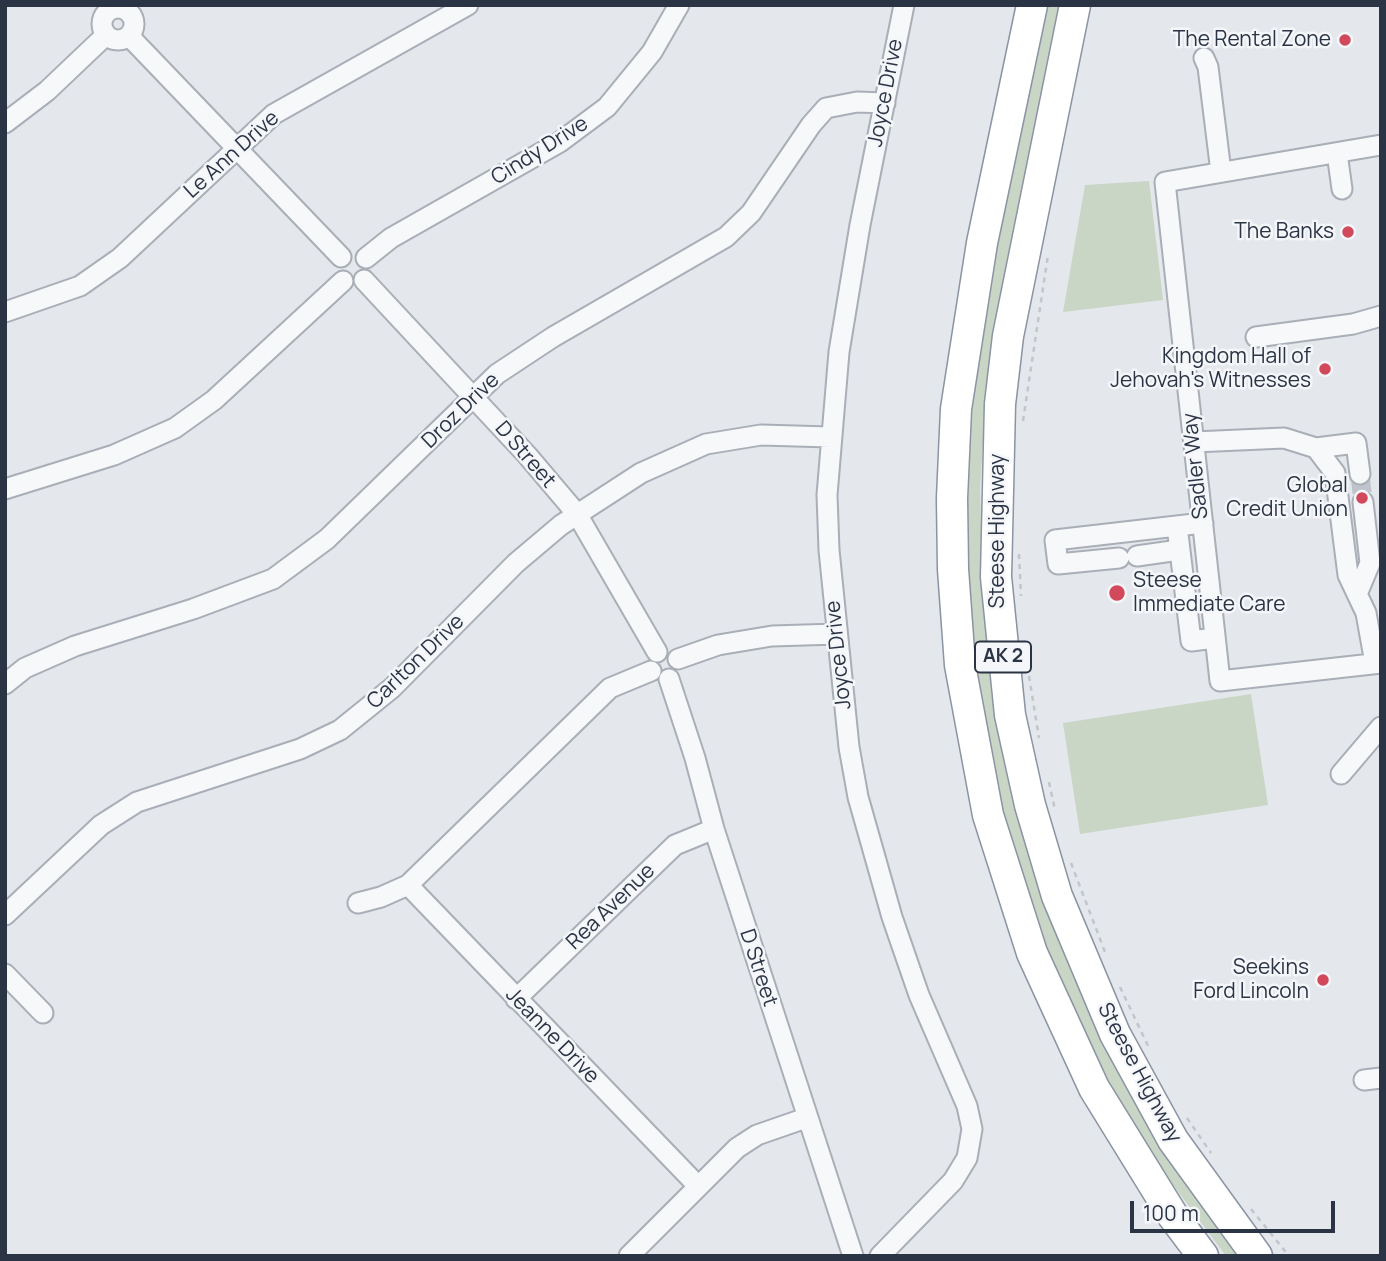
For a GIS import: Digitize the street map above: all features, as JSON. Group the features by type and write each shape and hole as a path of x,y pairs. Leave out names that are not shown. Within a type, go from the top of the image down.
{"highway":[{"name":"Steese Highway","path":"1031,5 982,243 956,409 952,545 960,665 988,815 1032,953 1094,1088 1172,1216 1203,1256"},
{"name":"Steese Highway","path":"1074,5 1008,336 1000,404 996,577 1010,715 1030,804 1057,896 1115,1034 1173,1140 1257,1256"}],"street":[{"name":"Le Ann Drive","path":"5,312 80,286 120,258 274,114 468,5"},
{"name":"Cindy Drive","path":"366,258 391,238 560,142 607,107 652,51 679,5"},
{"name":"Joyce Drive","path":"880,1256 953,1181 967,1158 972,1129 967,1106 919,995 892,917 858,797 836,634 828,509 839,352 904,5"},
{"path":"133,8 134,24 129,36 116,41 106,35 102,22 103,9 133,8"},
{"path":"5,123 47,91 106,35"},
{"path":"129,36 341,257"},
{"path":"1203,58 1208,67 1221,172"},
{"name":"Droz Drive","path":"5,684 25,668 75,646 273,579 327,539 396,475 473,395 497,374 552,337 726,237 751,213 811,125 826,108 857,102 884,103"},
{"name":"Sadler Way","path":"1378,663 1220,681 1165,182 1381,145"},
{"path":"1337,153 1342,189"},
{"path":"341,257 357,253 366,258 369,267 364,280 356,284 343,281"},
{"path":"341,257 337,267 343,281"},
{"name":"D Street","path":"364,280 473,395 577,514 657,652"},
{"path":"5,489 114,455 175,428 214,400 343,281"},
{"path":"1256,337 1353,324 1381,316"},
{"name":"Carlton Drive","path":"5,915 102,825 137,802 300,749 340,730 392,688 516,563 577,514 641,473 706,444 761,435 831,437"},
{"path":"1194,442 1284,438 1316,448 1356,443 1360,474"},
{"path":"1316,448 1335,473 1348,575 1371,631 1378,663"},
{"path":"1357,594 1370,563 1363,502"},
{"path":"1179,550 1058,564 1055,540 1203,523"},
{"path":"1177,526 1191,641 1215,638"},
{"path":"678,659 718,645 772,636 836,634"},
{"path":"650,671 650,659 657,652 667,650 678,659"},
{"path":"650,671 660,679 669,679 676,673 678,659"},
{"path":"358,903 381,897 408,885 610,688 650,671"},
{"name":"D Street","path":"669,679 806,1118 853,1256"},
{"path":"1341,774 1381,727"},
{"name":"Rea Avenue","path":"516,999 675,845 714,829"},
{"name":"Jeanne Drive","path":"408,885 698,1186"},
{"path":"5,974 43,1013"},
{"path":"629,1256 737,1148 757,1135 806,1118"}],"path":[{"path":"1023,424 1031,347 1050,243"},
{"path":"1019,548 1021,599"},
{"path":"1029,671 1039,742"},
{"path":"1048,780 1058,819"},
{"path":"1070,859 1107,957"},
{"path":"1117,981 1153,1056"},
{"path":"1181,1108 1213,1157"},
{"path":"1251,1209 1289,1256"}],"green space":[{"path":"1045,5 1060,5 1004,275 984,426 980,488 991,693 1018,813 1043,897 1070,969 1118,1070 1242,1256 1226,1256 1147,1150 1103,1080 1056,980 1004,826 978,694 970,626 965,490 973,359"},
{"path":"1149,181 1163,300 1063,312 1085,185"},
{"path":"1251,694 1268,805 1080,834 1063,723"}],"tunnel":[{"path":"1360,474 1363,502"}],"place":[{"name":"The Rental Zone","path":"1345,40"},
{"name":"The Banks","path":"1348,232"},
{"name":"Kingdom Hall of Jehovah's Witnesses","path":"1325,369"},
{"name":"Global Credit Union","path":"1362,498"},
{"name":"Steese Immediate Care","path":"1117,593"},
{"name":"Seekins Ford Lincoln","path":"1323,980"}]}
